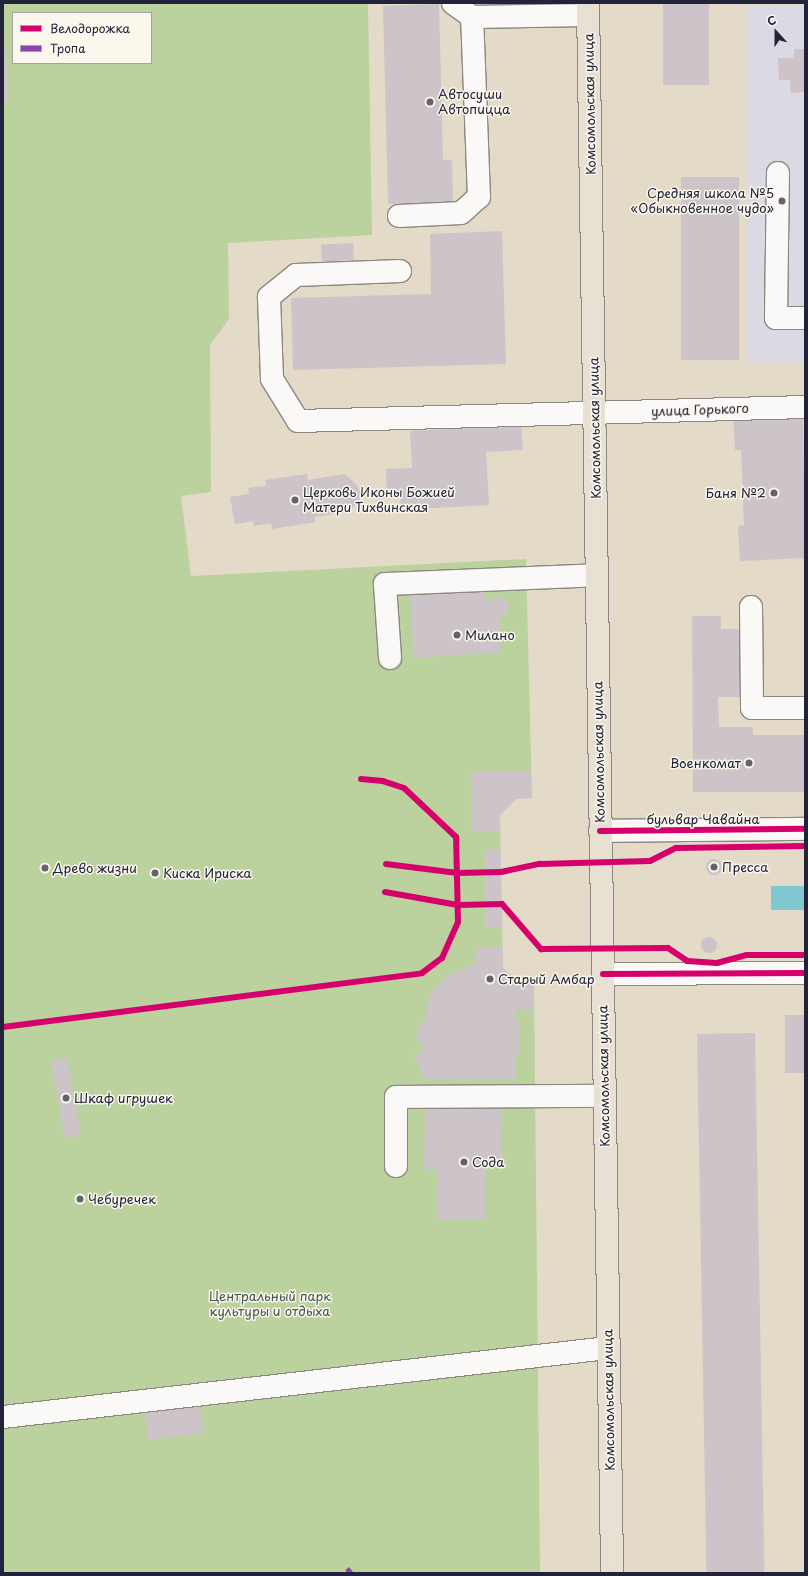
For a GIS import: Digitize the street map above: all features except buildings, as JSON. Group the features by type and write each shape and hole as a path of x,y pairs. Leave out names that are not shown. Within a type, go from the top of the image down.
{"main road":[{"name":"Комсомольская улица","path":"588,9 612,1573"}],"street":[{"path":"453,3 472,17 588,9"},
{"path":"400,216 461,213 479,197 472,17"},
{"path":"778,173 776,318 805,318"},
{"name":"улица Горького","path":"400,271 296,275 269,297 272,380 298,421 805,407"},
{"path":"390,658 385,584 597,575"},
{"path":"751,607 752,708 805,708"},
{"name":"бульвар Чавайна","path":"600,831 805,829"},
{"path":"603,974 805,973"},
{"path":"396,1166 396,1097 604,1096"},
{"path":"3,1417 608,1348"}],"shaded area":[{"name":"Средняя школа №5 «Обыкновенное чудо»","path":"747,6 805,6 805,364 747,364"}],"green space":[{"name":"Центральный парк культуры и отдыха","path":"3,3 368,3 372,235 228,243 229,319 210,345 211,492 181,496 191,576 526,559 532,798 516,799 500,815 503,968 516,980 534,980 540,1573 3,1573"}],"water":[{"path":"771,886 805,886 805,910 771,910"}],"marked path":[{"path":"347,1568 351,1573"}],"cycle path":[{"path":"3,1027 422,973 442,958 458,922 456,837 404,788 383,781 361,779"},
{"path":"600,831 805,829"},
{"path":"386,864 457,873 501,872 540,864 650,861 676,848 805,846"},
{"path":"385,892 458,905 502,904 541,949 668,948 687,961 717,963 747,955 805,955"},
{"path":"603,974 805,973"}],"place":[{"name":"Автосуши Автопицца","path":"430,102"},
{"name":"Средняя школа №5 «Обыкновенное чудо»","path":"782,201"},
{"name":"Баня №2","path":"774,493"},
{"name":"Церковь Иконы Божией Матери Тихвинская","path":"295,500"},
{"name":"Милано","path":"457,635"},
{"name":"Военкомат","path":"749,763"},
{"name":"Пресса","path":"714,867"},
{"name":"Древо жизни","path":"45,868"},
{"name":"Киска Ириска","path":"155,873"},
{"name":"Старый Амбар","path":"490,979"},
{"name":"Шкаф игрушек","path":"66,1098"},
{"name":"Сода","path":"464,1162"},
{"name":"Чебуречек","path":"80,1199"}]}
